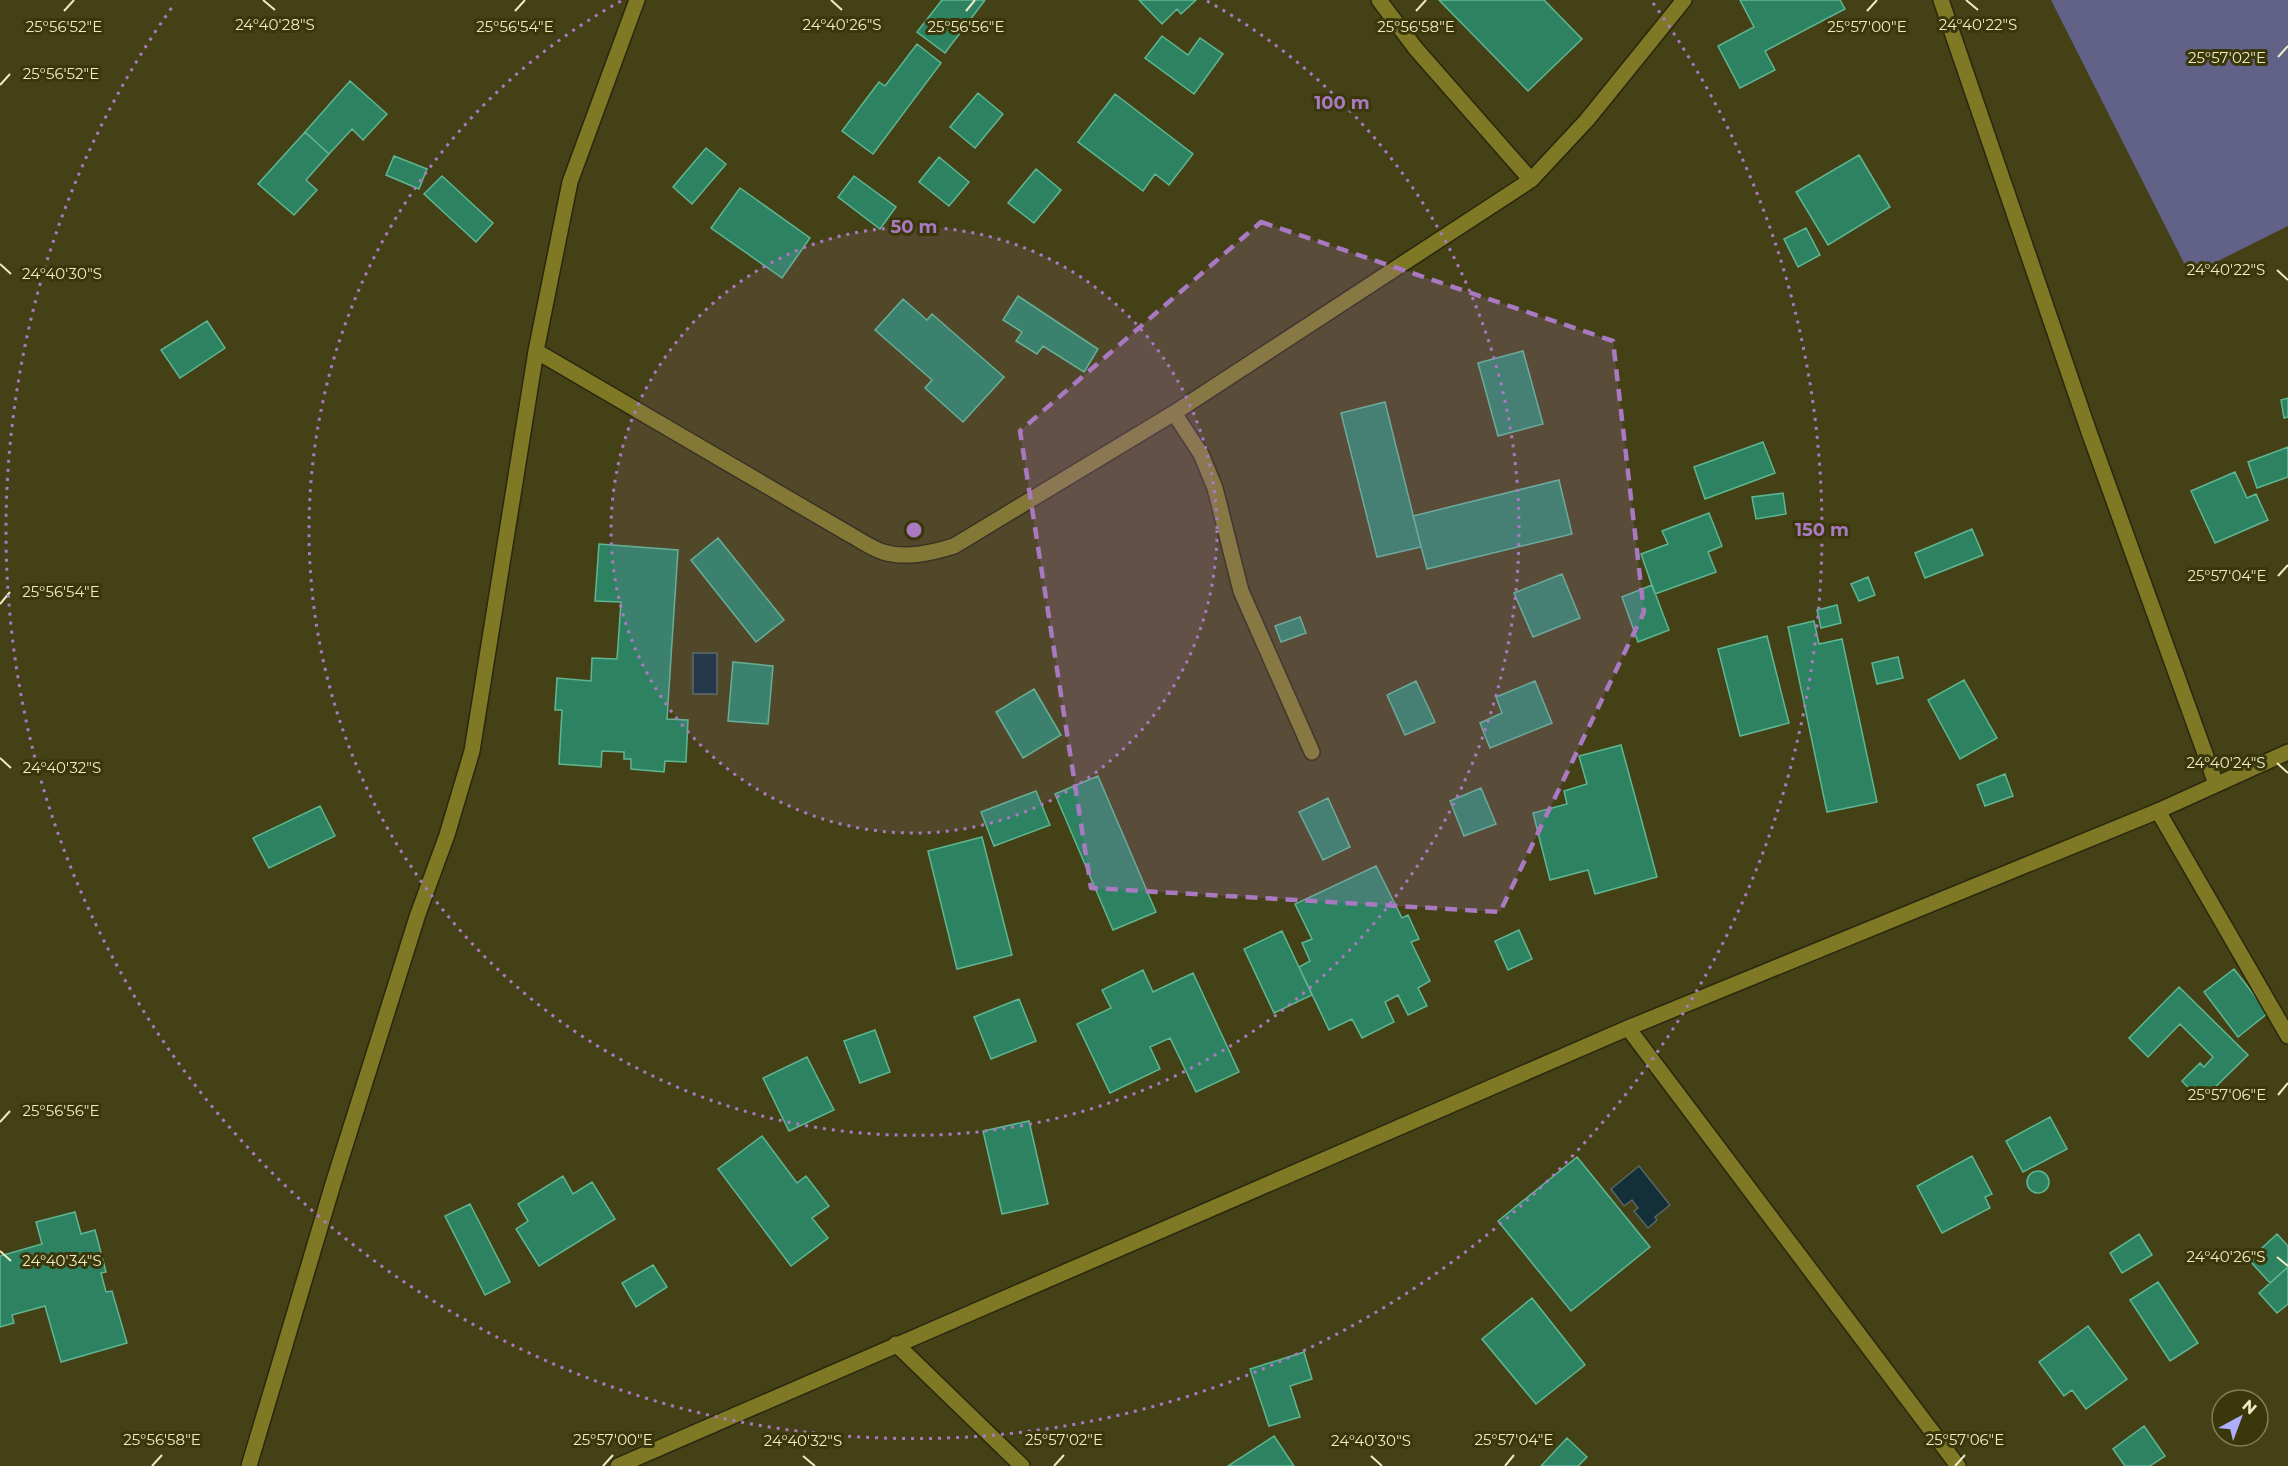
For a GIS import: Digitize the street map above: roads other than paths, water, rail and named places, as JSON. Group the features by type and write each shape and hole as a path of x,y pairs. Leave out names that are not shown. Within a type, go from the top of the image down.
{"street":[{"path":"249,1466 333,1184 418,914 447,835 472,751 536,351 570,182 637,0"},
{"path":"1379,0 1416,49 1531,180"},
{"path":"536,351 849,534 884,552 929,554 954,546 1174,413 1531,180 1587,120 1684,0"},
{"path":"1941,0 2089,432 2216,784"},
{"path":"1174,413 1201,454 1215,488 1240,591 1312,752"},
{"path":"618,1466 1628,1028 2158,811 2288,752"},
{"path":"2158,811 2288,1036"},
{"path":"1628,1028 1958,1466"},
{"path":"896,1344 1022,1466"}]}
